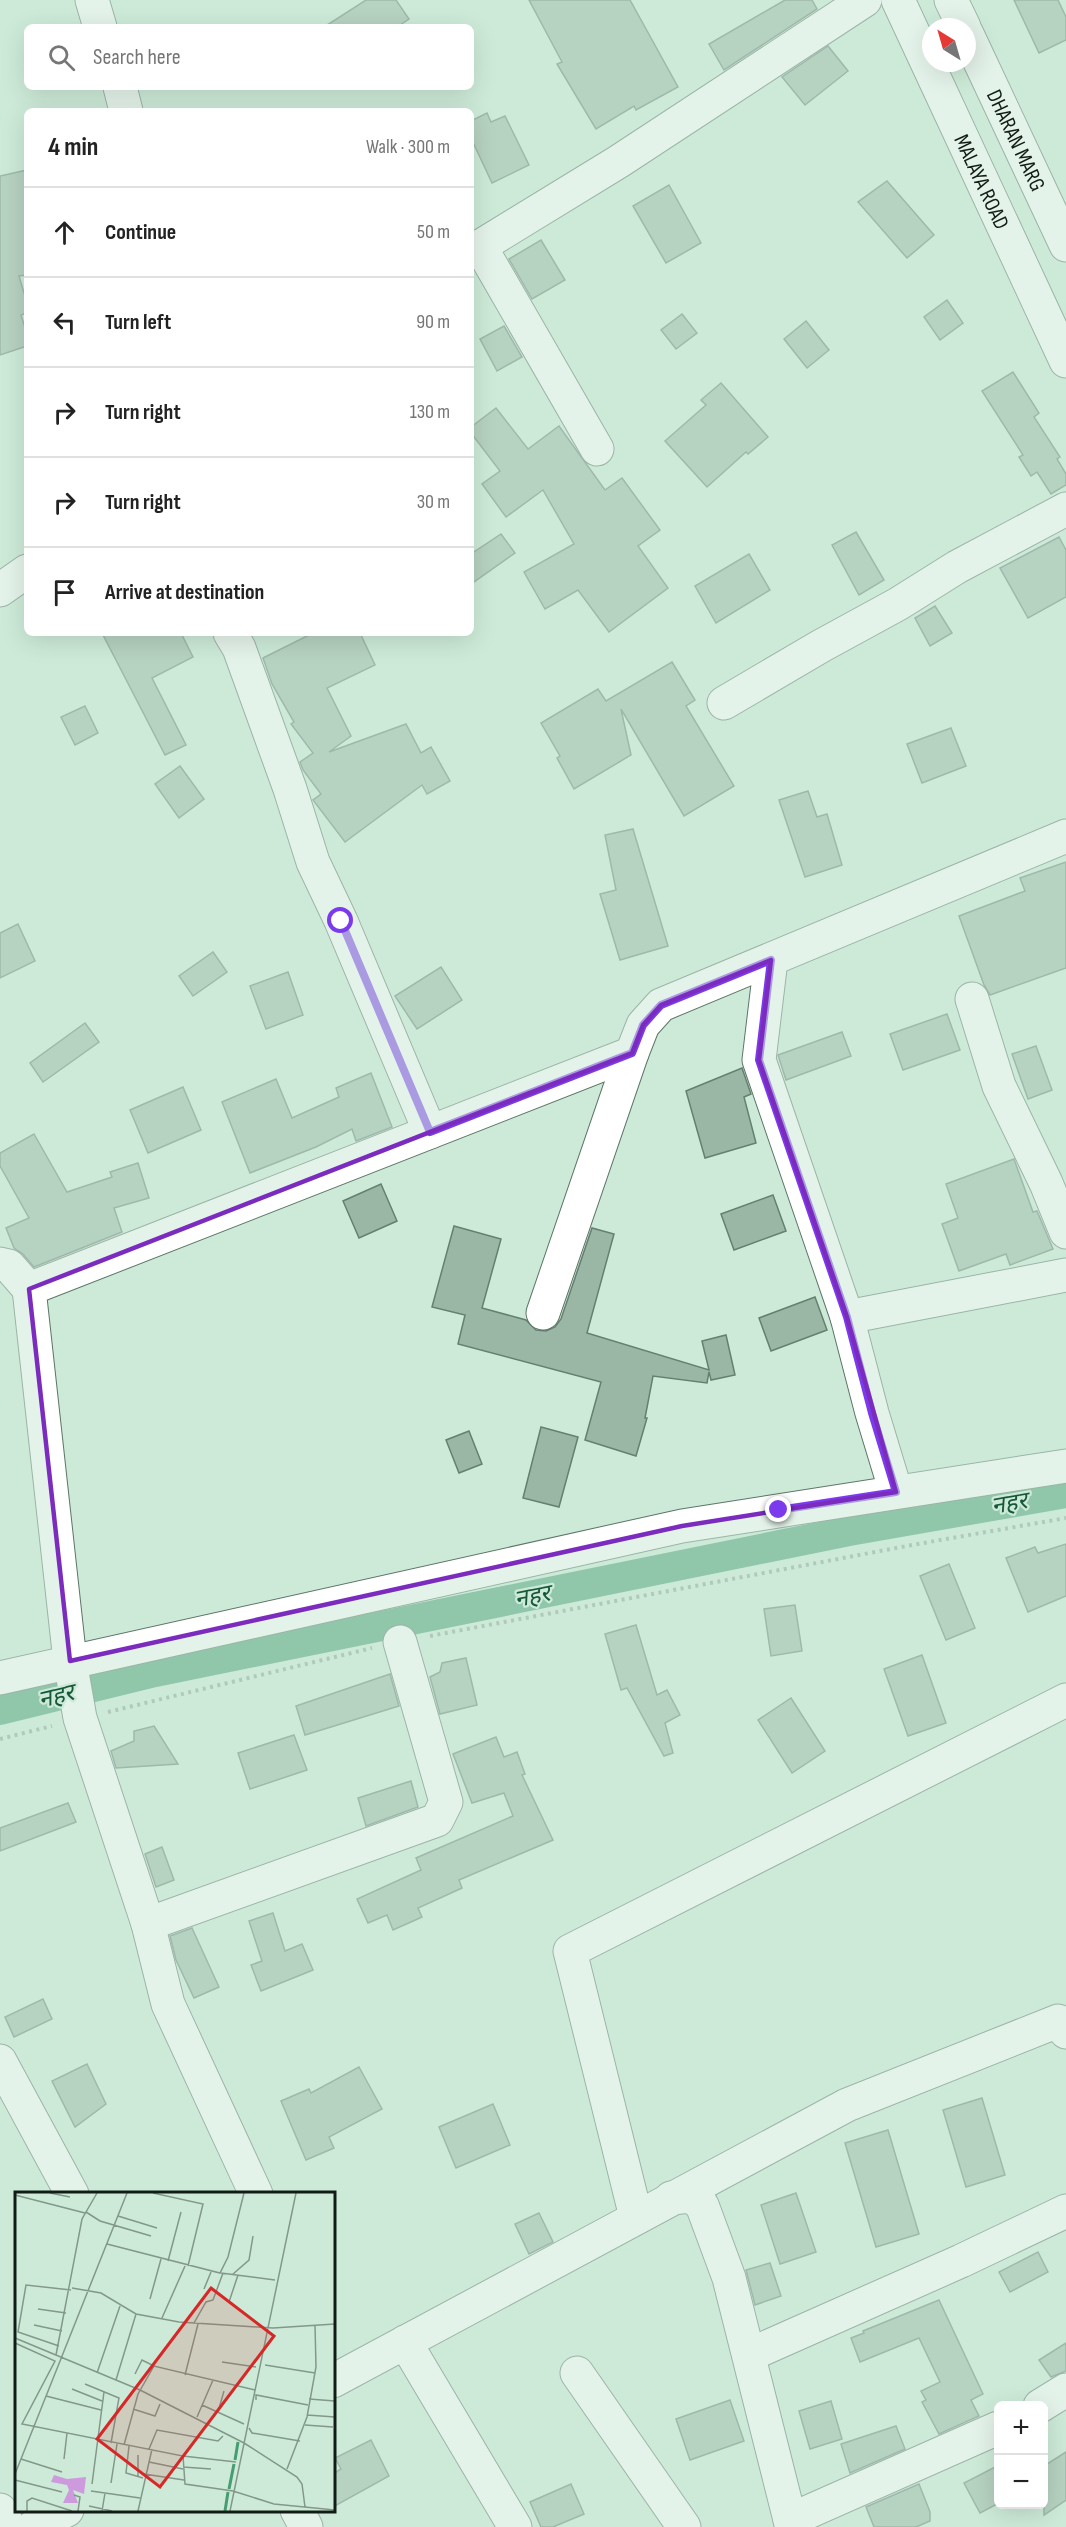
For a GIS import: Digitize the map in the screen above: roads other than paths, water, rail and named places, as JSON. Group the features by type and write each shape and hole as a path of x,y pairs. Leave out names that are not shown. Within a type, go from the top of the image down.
{"street":[{"path":"92,0 99,24"},
{"path":"597,448 476,249 618,162 866,0"},
{"name":"MALAYA ROAD","path":"897,0 1066,361"},
{"path":"951,0 960,18"},
{"name":"DHARAN MARG","path":"976,53 1066,245"},
{"path":"121,90 125,108"},
{"path":"724,703 898,604 957,567 1066,509"},
{"path":"0,590 24,574"},
{"path":"232,636 314,862 430,1132"},
{"path":"543,1313 632,1053 643,1025 661,1005 1066,836"},
{"path":"771,960 759,1060 847,1317 872,1413 896,1492"},
{"path":"972,999 999,1086 1046,1184 1066,1232"},
{"path":"29,1289 632,1053"},
{"path":"0,1264 9,1266 29,1289 70,1661 80,1718 148,1924 168,2004 255,2192"},
{"path":"847,1317 1066,1275"},
{"path":"0,1678 682,1526 1066,1466"},
{"path":"148,1924 437,1820 446,1802 400,1642"},
{"path":"636,2217 570,1951 1066,1700"},
{"path":"335,2374 405,2342 847,2105 1063,2021"},
{"path":"0,2061 71,2192"},
{"path":"671,2198 691,2196 702,2205 729,2278 792,2523 994,2430"},
{"path":"749,2355 961,2261 1066,2211"},
{"path":"405,2342 515,2527"},
{"path":"577,2373 684,2527"},
{"path":"1048,2401 1066,2390"},
{"path":"0,2510 9,2527"},
{"path":"33,2527 65,2512"},
{"path":"298,2512 306,2527"}],"waterway":[{"name":"नहर","path":"0,1710 155,1672 849,1531 1066,1493"}]}
